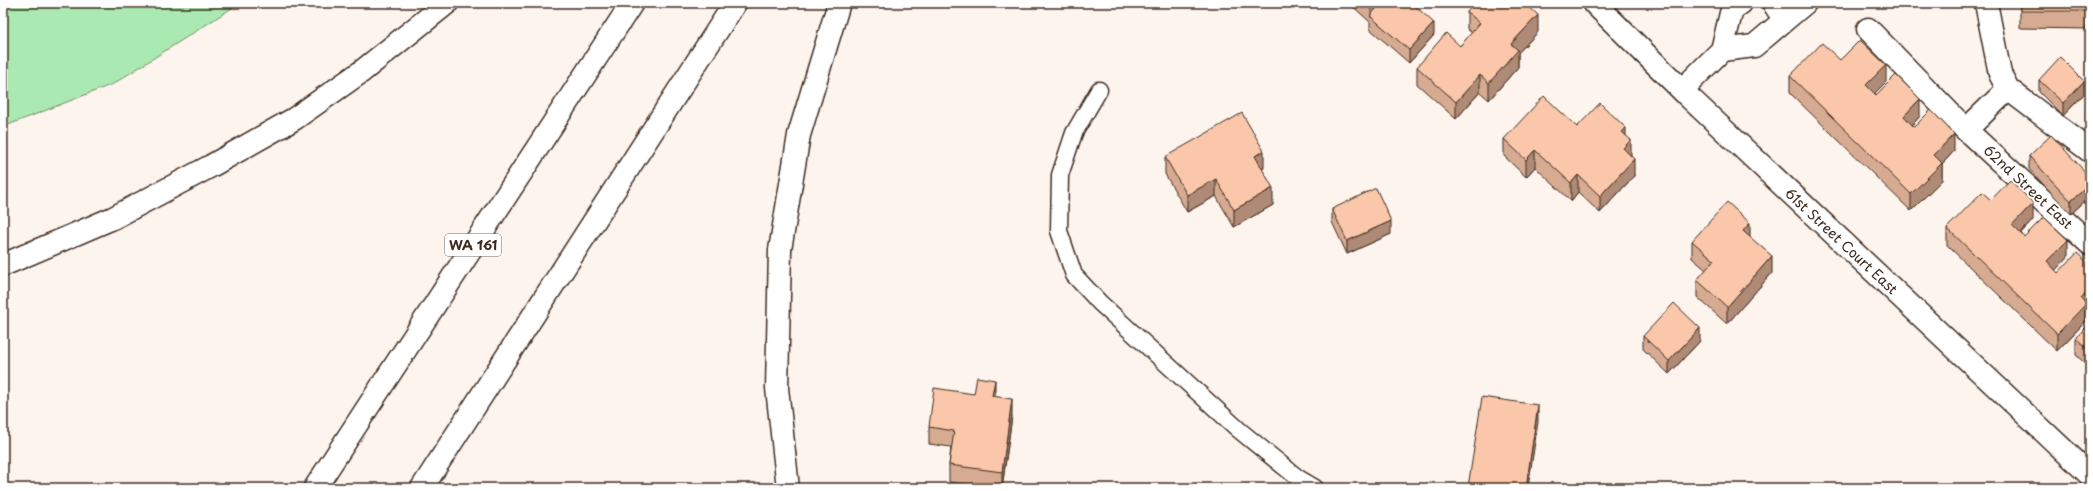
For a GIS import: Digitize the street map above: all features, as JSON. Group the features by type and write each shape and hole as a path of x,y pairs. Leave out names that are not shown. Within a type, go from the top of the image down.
{"main road":[{"path":"3,265 113,218 211,166 294,119 361,72 447,3"},
{"name":"WA 161","path":"315,488 632,3"},
{"path":"422,488 735,3"},
{"path":"788,488 777,388 780,250 799,135 839,3"},
{"path":"1682,90 1722,50 1732,9 1741,3"},
{"path":"1722,50 1754,46 1804,3"},
{"path":"1986,3 2000,74 2008,89 2090,151"},
{"name":"61st Street Court East","path":"1595,4 1682,90 2090,475"},
{"name":"62nd Street East","path":"1868,29 1966,130 2090,244"},
{"path":"1966,130 2008,89"}],"lane":[{"path":"1770,3 1782,22"},
{"path":"1099,90 1074,133 1060,175 1059,231 1074,275 1100,303 1239,430 1298,478 1315,488"}],"green space":[{"path":"3,3 240,3 113,84 3,127"}],"building":[{"path":"1381,3 1412,3 1434,23 1409,50 1370,16"},
{"path":"1475,3 1525,3 1538,15 1511,44 1518,50 1489,83 1480,75 1456,102 1417,67 1446,33 1460,46 1480,23 1467,12"},
{"path":"2020,3 2090,3 2090,11 2020,11"},
{"path":"1860,40 1886,65 1866,85 1876,95 1896,75 1920,99 1904,116 1914,127 1931,110 1954,134 1934,155 1942,163 1911,194 1790,76 1822,43 1840,60"},
{"path":"2060,57 2084,81 2063,103 2039,80"},
{"path":"1544,96 1577,127 1600,103 1626,128 1622,132 1631,140 1623,148 1634,159 1600,196 1578,175 1571,183 1535,150 1526,160 1504,139"},
{"path":"2090,103 2090,113 2086,110"},
{"path":"1242,113 1264,151 1255,156 1273,188 1234,210 1216,179 1187,195 1165,157"},
{"path":"2051,135 2090,177 2090,184 2071,201 2029,156"},
{"path":"2010,180 2033,203 2012,225 2024,237 2044,217 2068,240 2047,261 2058,273 2077,253 2090,265 2090,288 2081,298 2086,304 2057,334 1947,228 1982,192 1991,200"},
{"path":"1376,188 1391,221 1347,241 1332,209"},
{"path":"1727,202 1750,223 1743,231 1772,256 1727,307 1697,280 1714,260 1692,241"},
{"path":"1674,303 1700,328 1669,361 1643,336"},
{"path":"2090,323 2090,351 2076,338"},
{"path":"977,377 995,380 992,396 1012,399 1002,472 949,465 954,431 929,427 934,388 974,394"},
{"path":"1482,397 1538,405 1526,488 1468,487"}]}
